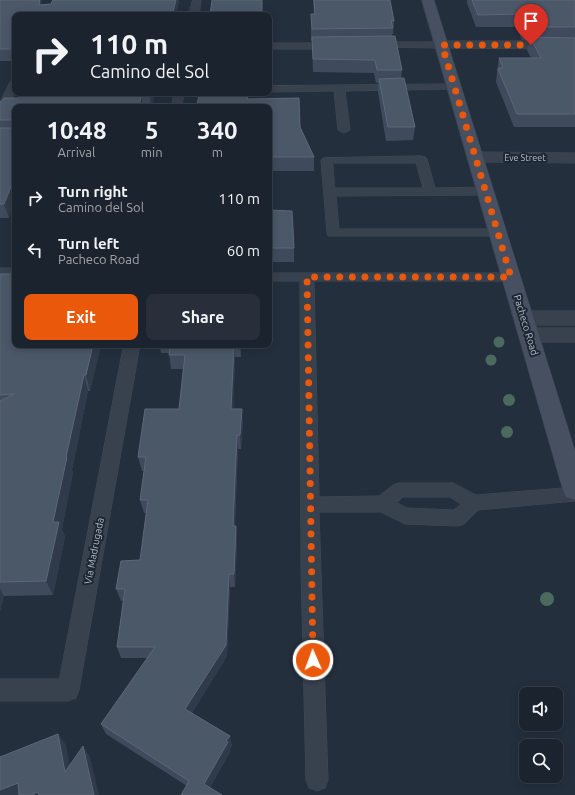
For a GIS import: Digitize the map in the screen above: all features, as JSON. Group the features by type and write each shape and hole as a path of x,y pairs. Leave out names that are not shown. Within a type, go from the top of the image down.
{"street":[{"name":"Pacheco Road","path":"428,0 575,490"},
{"path":"442,45 575,45"},
{"name":"Eve Street","path":"476,158 575,158"},
{"path":"526,327 575,318"},
{"path":"526,327 575,335"}],"lane":[{"path":"195,12 197,0"},
{"path":"363,45 442,45"},
{"path":"272,46 340,46"},
{"path":"272,89 454,87"},
{"path":"0,113 12,88"},
{"path":"339,88 344,130"},
{"path":"425,192 421,160 326,160 330,192 332,234 498,233"},
{"path":"330,192 486,191"},
{"path":"0,272 12,272"},
{"path":"272,277 511,277"},
{"path":"307,277 310,504 317,780"},
{"name":"Via Madrugada","path":"0,690 68,690 131,348"},
{"path":"383,504 399,490 453,490 474,503 575,494"},
{"path":"310,504 383,504 405,516 458,518 474,503"}],"building":[{"path":"0,0 40,0 40,5 51,4 53,0 176,0 173,12 12,12 12,49 0,49"},
{"path":"212,0 262,0 262,12 210,12"},
{"path":"314,0 390,0 394,21 391,21 393,28 312,29 311,14 315,14"},
{"path":"472,0 575,0 575,27 525,27 519,14 478,15"},
{"path":"395,36 402,70 377,70 375,60 313,59 312,37"},
{"path":"530,37 575,38 575,114 517,114 498,69 503,68 499,58 541,58"},
{"path":"404,78 415,127 388,127 379,79"},
{"path":"20,96 141,96 140,104 12,104 12,120 0,120 0,102 4,98 19,98"},
{"path":"199,96 248,96 247,99 299,98 300,127 314,157 272,157 272,104 197,104"},
{"path":"0,128 12,128 12,184 4,204 0,204"},
{"path":"272,210 292,211 294,248 272,248"},
{"path":"0,274 12,274 12,348 92,348 86,375 84,375 53,522 59,522 46,581 0,582 0,401 14,394 0,395"},
{"path":"170,348 234,348 231,409 242,409 240,435 237,435 233,526 236,526 234,574 229,574 226,645 185,709 230,736 204,784 222,795 181,795 189,781 101,724 155,647 117,647 125,589 116,589 121,561 140,560 148,500 140,500 146,457 138,457 145,409 179,409 185,355 169,355"},
{"path":"58,734 65,772 83,746 94,795 39,795 38,792 31,795 19,795 18,783 0,790 0,757"}],"route":[{"path":"313,660 307,277 511,277 442,45 531,45"}]}
